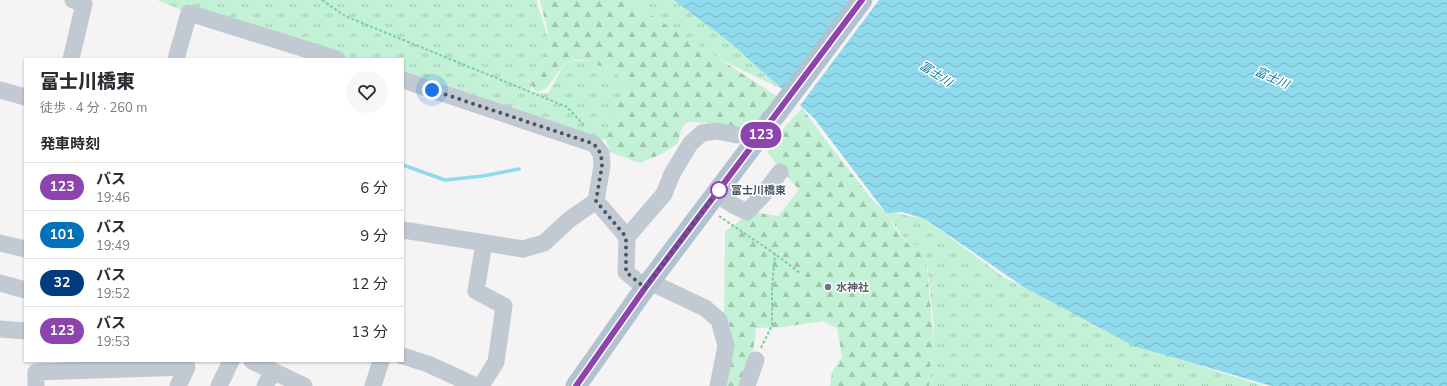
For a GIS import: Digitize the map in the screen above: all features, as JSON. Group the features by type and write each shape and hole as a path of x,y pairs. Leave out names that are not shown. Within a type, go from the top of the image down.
{"main road":[{"path":"576,386 648,285 862,0"}],"street":[{"path":"71,58 84,4 73,0"},
{"path":"176,58 189,13 334,58"},
{"path":"404,80 594,144 601,154 602,166 596,201 570,220 544,243 523,249 404,230"},
{"path":"0,90 24,97"},
{"path":"626,237 664,194 672,174 690,144 702,132 717,131 737,135"},
{"path":"712,200 735,206 747,212 763,195 780,172"},
{"path":"596,201 626,237 626,272 648,285 705,308 719,320 726,346 718,386"},
{"path":"0,243 24,249"},
{"path":"481,386 496,362 504,306 476,291 484,243"},
{"path":"0,283 24,290"},
{"path":"0,329 24,331"},
{"path":"404,356 428,364 476,386"},
{"path":"747,386 756,360"},
{"path":"219,386 231,362"},
{"path":"254,362 304,386"},
{"path":"373,386 381,362"},
{"path":"36,386 36,372 188,364 178,386"},
{"path":"265,386 273,371"}],"path":[{"path":"322,0 345,16 566,107 583,123 594,144"},
{"path":"712,200 722,219 775,254 800,273"},
{"path":"756,360 772,325 772,288 775,254"}],"green space":[{"path":"157,0 537,0 551,45 534,74 530,92 548,94 565,62 587,60 627,77 606,140 404,80 404,58 334,58 189,13"},
{"path":"540,0 628,0 780,98 752,133 718,123 686,122 681,131 678,143 664,153 640,163 610,152 606,140 625,82 615,72 583,59 565,62 547,88 537,92 529,83 551,45"},
{"path":"628,0 689,0 780,88 719,59"},
{"path":"802,108 871,198 886,213 895,228 910,246 925,245 933,333 929,386 830,386 832,372 842,357 837,328 823,321 784,327 756,328 751,372 744,386 718,386 724,321 725,231 752,212 778,216 799,190 767,152 782,130"},
{"path":"884,211 925,219 1005,278 1159,353 1264,386 929,386 934,326 925,245 910,246"}],"water":[{"name":"富士川","path":"674,0 1447,0 1447,386 1271,386 1134,346 1022,286 925,219 902,212 886,213 814,118 732,44"}],"pier":[{"path":"853,0 879,0 799,107 783,93"}],"waterway":[{"path":"404,165 445,180 483,176 519,169"}],"bus line":[{"name":"123","path":"576,386 645,288 862,0"}],"place":[{"name":"富士川橋東","path":"719,190"},
{"name":"水神社","path":"828,287"}],"route":[{"path":"432,90 594,144 601,154 602,166 596,201 626,237 626,272 645,288 719,190"}]}
